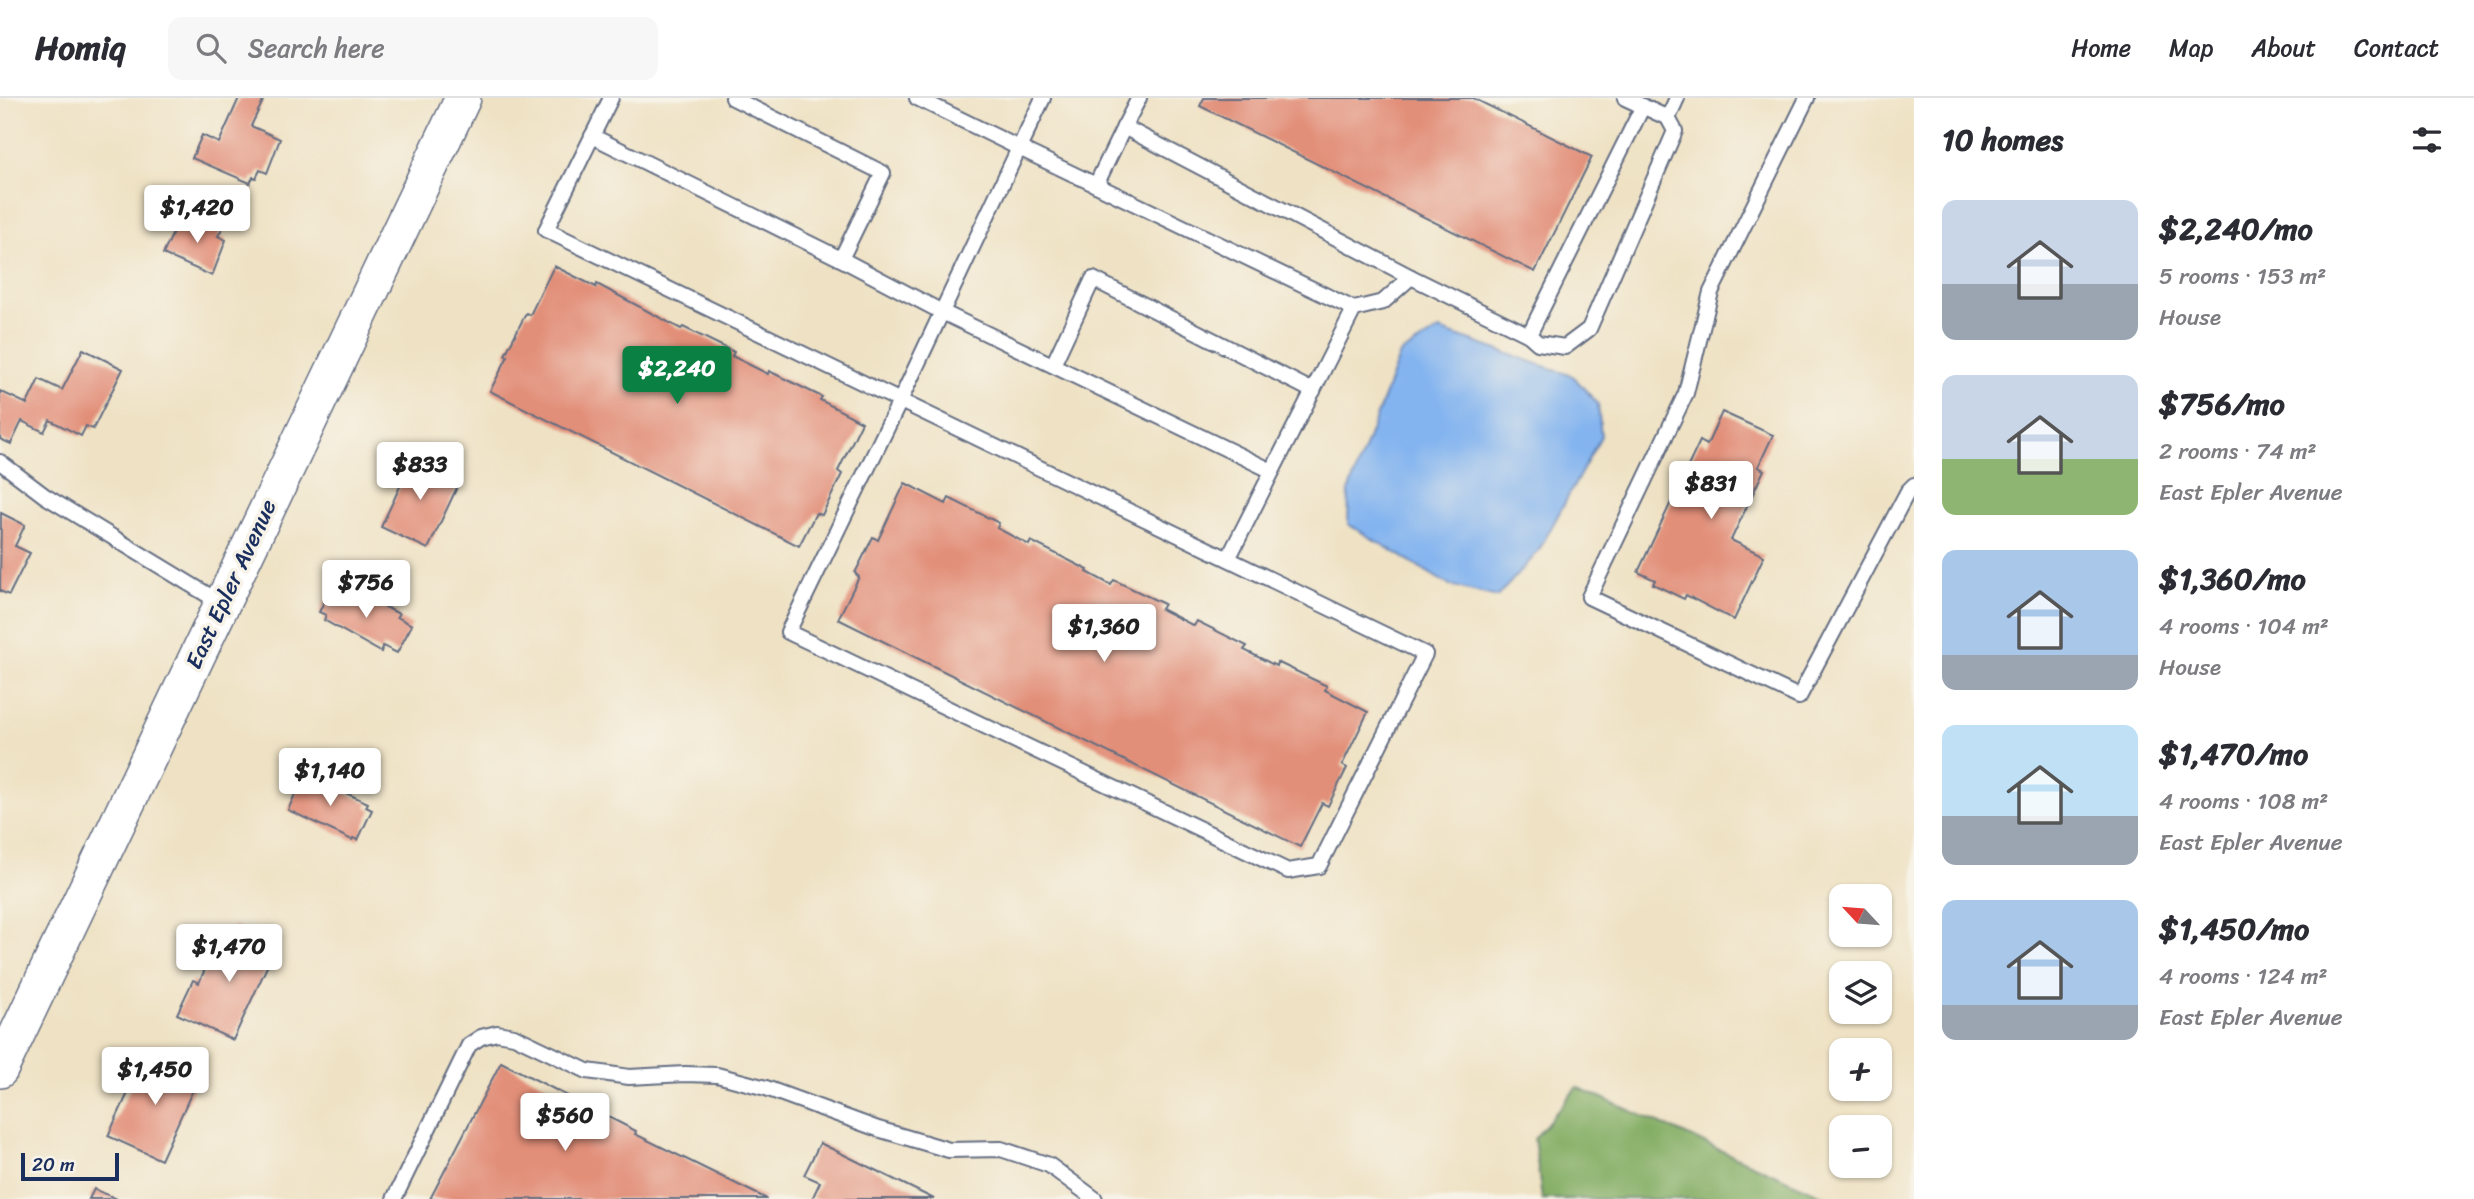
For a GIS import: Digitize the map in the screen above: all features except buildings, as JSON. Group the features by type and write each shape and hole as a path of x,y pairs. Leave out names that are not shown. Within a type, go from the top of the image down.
{"street":[{"name":"East Epler Avenue","path":"0,1070 463,98"}],"lane":[{"path":"611,98 546,230 900,401 1425,654 1319,866 1288,871 788,632 900,401 942,313 1042,98"},
{"path":"733,98 883,173 841,259"},
{"path":"917,98 937,102 1019,148 1354,309 1383,302 1411,277"},
{"path":"1096,185 1139,98"},
{"path":"1124,127 1411,277 1530,335 1538,344 1565,347 1589,329 1675,131 1668,118 1625,98"},
{"path":"1668,118 1677,98"},
{"path":"1807,98 1711,292 1686,393 1589,597 1799,697 1908,491 1914,485"},
{"path":"1530,335 1643,106"},
{"path":"592,136 841,259 942,313 1272,471"},
{"path":"1053,365 1093,279 1313,391"},
{"path":"1228,559 1354,309"},
{"path":"0,462 45,496 222,604"},
{"path":"394,1199 469,1045 481,1037 498,1033 514,1037 587,1071 629,1077 685,1073 717,1075 766,1088 878,1129 949,1150 1000,1149 1049,1165 1095,1199"}],"green space":[{"path":"1577,1087 1831,1199 1542,1199 1534,1139"}],"water":[{"path":"1439,330 1573,376 1598,404 1601,436 1538,552 1497,597 1449,585 1348,524 1349,490 1400,354"}]}
